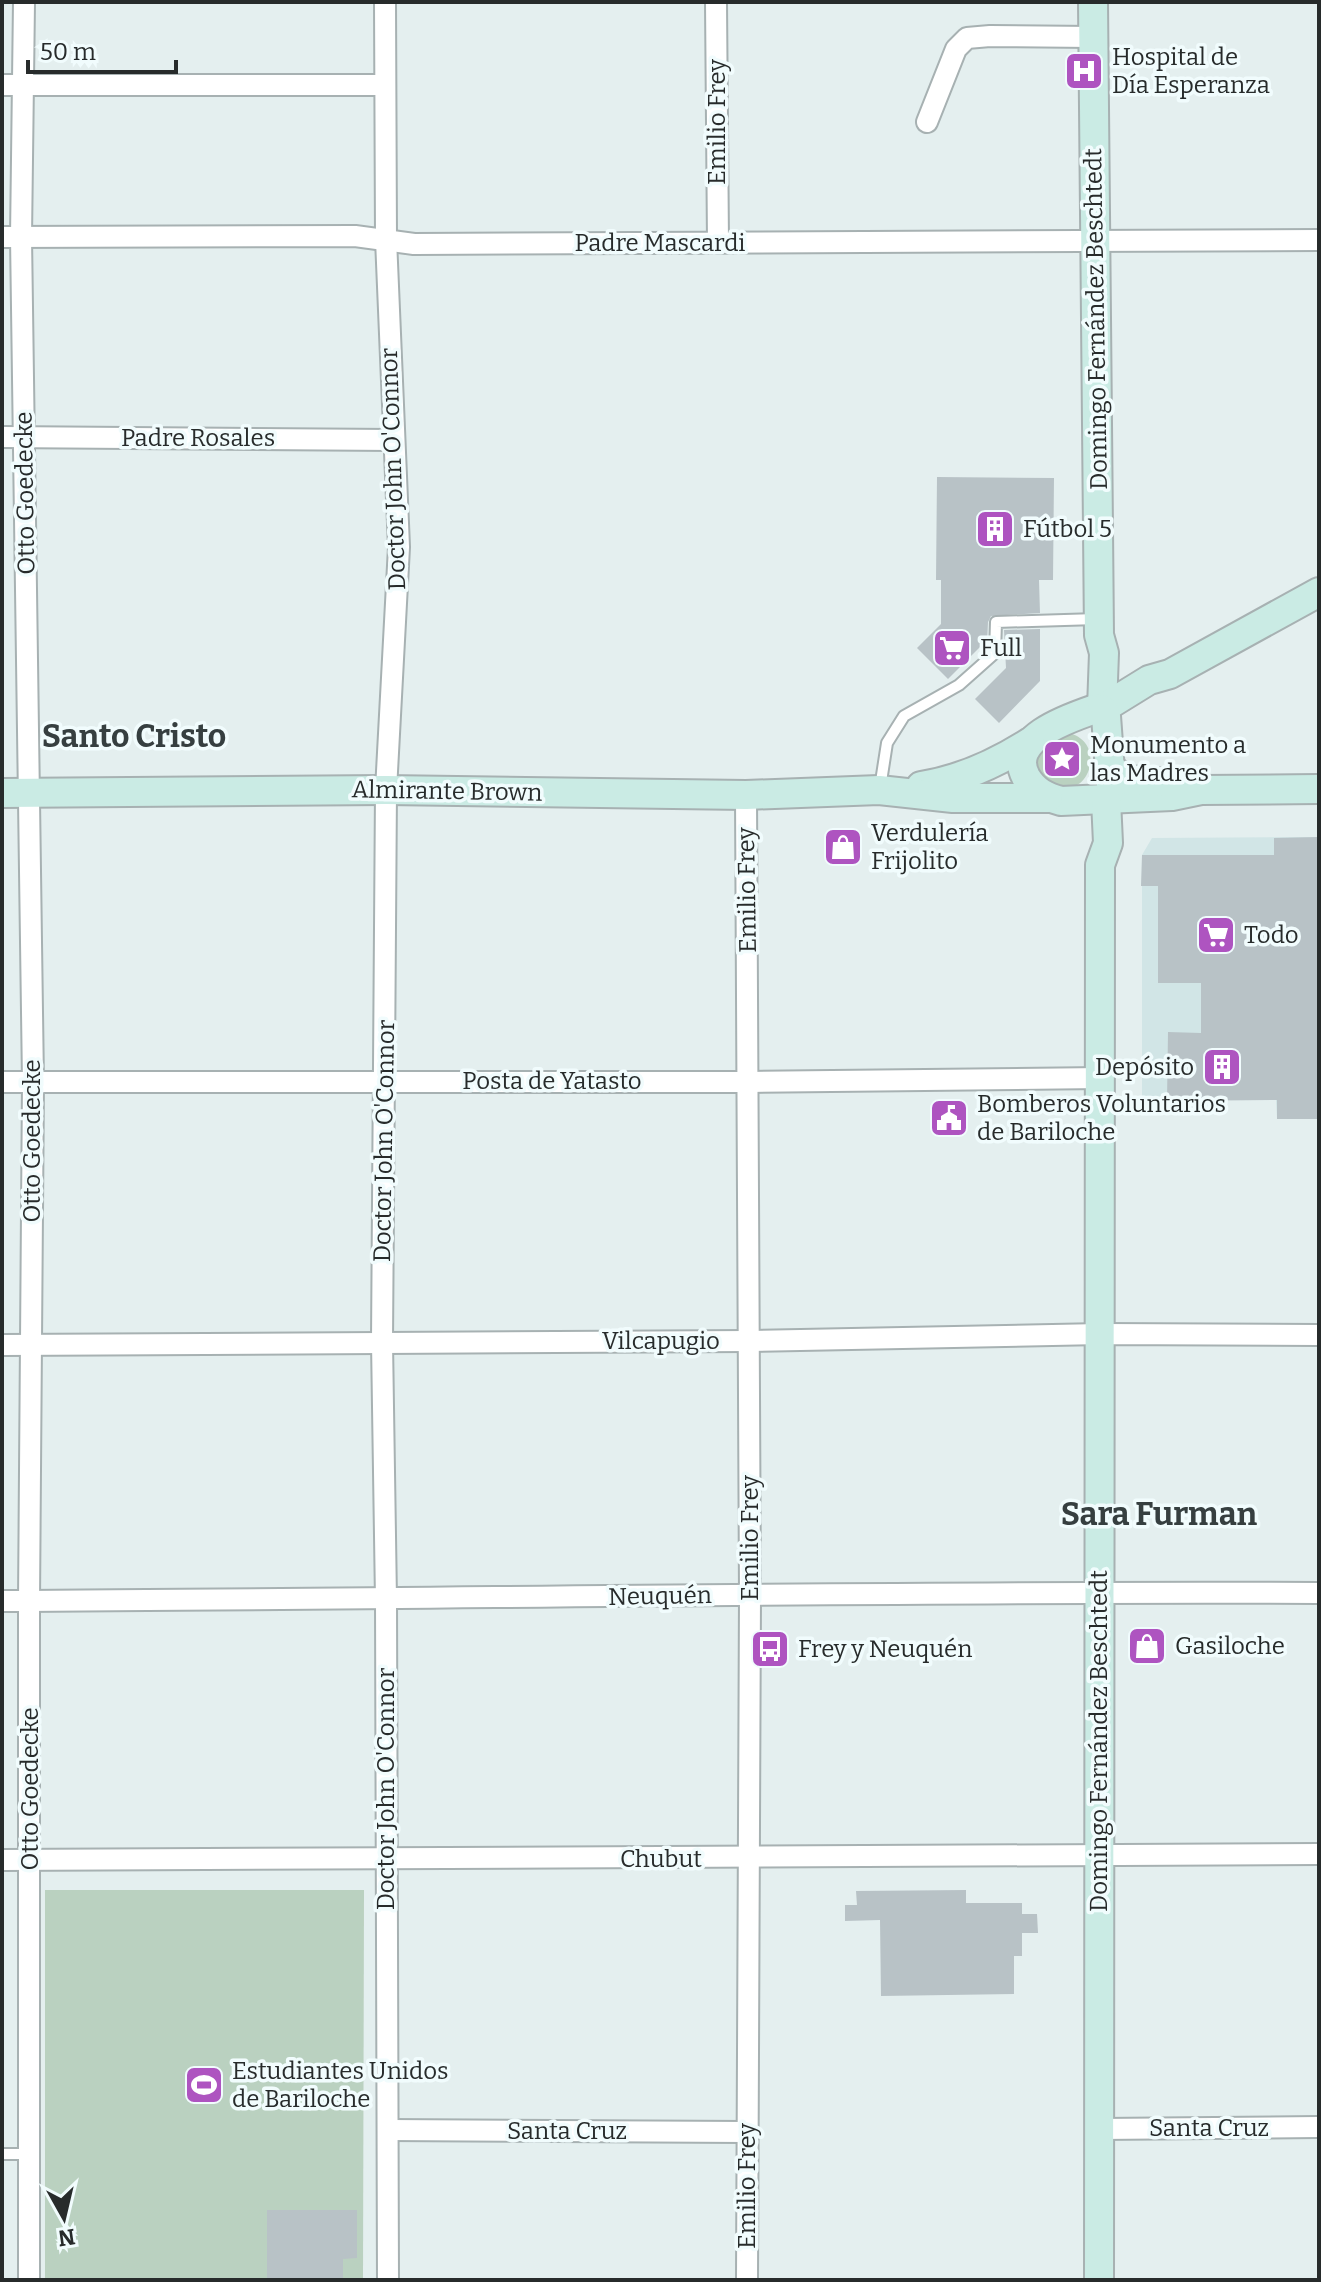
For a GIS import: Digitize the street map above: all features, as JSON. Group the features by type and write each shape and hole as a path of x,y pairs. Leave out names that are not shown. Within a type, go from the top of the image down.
{"street":[{"name":"Otto Goedecke","path":"24,2 24,86 12,237 24,437 16,793 33,1082 29,2280"},
{"name":"Doctor John O'Connor","path":"385,2 386,239 399,547 386,790 382,1342 388,2280"},
{"name":"Emilio Frey","path":"716,2 718,243"},
{"name":"Domingo Fernández Beschtedt","path":"1093,2 1099,627 1104,653 1104,713 1109,767 1108,843 1100,865"},
{"path":"927,122 956,49 967,38 1093,37"},
{"path":"2,85 384,85"},
{"name":"Padre Mascardi","path":"12,237 355,236 414,244 1319,240"},
{"name":"Padre Rosales","path":"2,437 393,440"},
{"path":"1066,720 1116,712 1154,689 1170,674 1319,592"},
{"name":"Domingo Fernández Beschtedt","path":"1066,720 1089,689 1091,654 1099,627"},
{"name":"Almirante Brown","path":"16,793 386,790 746,795 886,790 939,784 958,777 1004,758 1066,720"},
{"name":"Domingo Fernández Beschtedt","path":"1030,742 1023,754 1023,771 1034,788 1081,810 1090,823 1092,844 1100,865 1099,2280"},
{"path":"1109,767 1126,780 1172,782 1201,790"},
{"path":"1109,798 1172,796 1201,790 1319,789"},
{"name":"Almirante Brown","path":"886,790 953,798 1109,798"},
{"name":"Emilio Frey","path":"746,795 750,1595 747,2280"},
{"name":"Posta de Yatasto","path":"2,1082 749,1082 1102,1078"},
{"name":"Vilcapugio","path":"2,1345 749,1341 1101,1334 1319,1335"},
{"name":"Neuquén","path":"2,1601 1319,1593"},
{"name":"Chubut","path":"2,1860 1319,1854"},
{"name":"Santa Cruz","path":"1100,2129 1319,2127"},
{"name":"Santa Cruz","path":"388,2130 746,2132"}],"lane":[{"path":"886,790 887,743 896,727 904,716 959,685 995,653 996,622 1099,627"},
{"path":"2,2154 29,2154"}],"shaded area":[{"path":"1319,837 1319,1119 1277,1119 1276,1100 1142,1100 1142,855 1152,838"}],"green space":[{"path":"1068,733 1087,745 1090,765 1081,782 1062,788 1044,782 1034,764 1039,746"},
{"name":"Estudiantes Unidos de Bariloche","path":"45,1890 364,1890 363,2280 45,2280"}],"building":[{"name":"Fútbol 5","path":"937,477 1054,478 1053,580 1039,580 1040,613 991,616 987,643 948,679 917,648 941,624 941,580 936,580"},
{"path":"1040,629 1040,681 999,723 975,699 1006,668 1004,630"},
{"path":"1319,837 1319,1119 1277,1119 1277,1100 1167,1101 1168,1032 1201,1033 1201,983 1158,983 1158,886 1141,886 1142,855 1274,855 1274,838"},
{"path":"966,1890 966,1903 1022,1903 1022,1914 1037,1914 1038,1933 1022,1933 1022,1956 1014,1956 1014,1994 881,1996 880,1920 845,1921 845,1905 857,1905 856,1891"},
{"path":"267,2210 357,2210 357,2258 343,2259 343,2280 267,2280"}],"place":[{"name":"Hospital de Día Esperanza","path":"1084,71"},
{"name":"Fútbol 5","path":"995,529"},
{"name":"Full","path":"952,648"},
{"name":"Monumento a las Madres","path":"1062,759"},
{"name":"Verdulería Frijolito","path":"843,847"},
{"name":"Todo","path":"1216,935"},
{"name":"Depósito","path":"1222,1067"},
{"name":"Bomberos Voluntarios de Bariloche","path":"949,1118"},
{"name":"Gasiloche","path":"1147,1646"},
{"name":"Frey y Neuquén","path":"770,1649"},
{"name":"Estudiantes Unidos de Bariloche","path":"204,2085"}],"district":[{"name":"Santo Cristo","path":"134,736"},
{"name":"Sara Furman","path":"1159,1514"}]}
